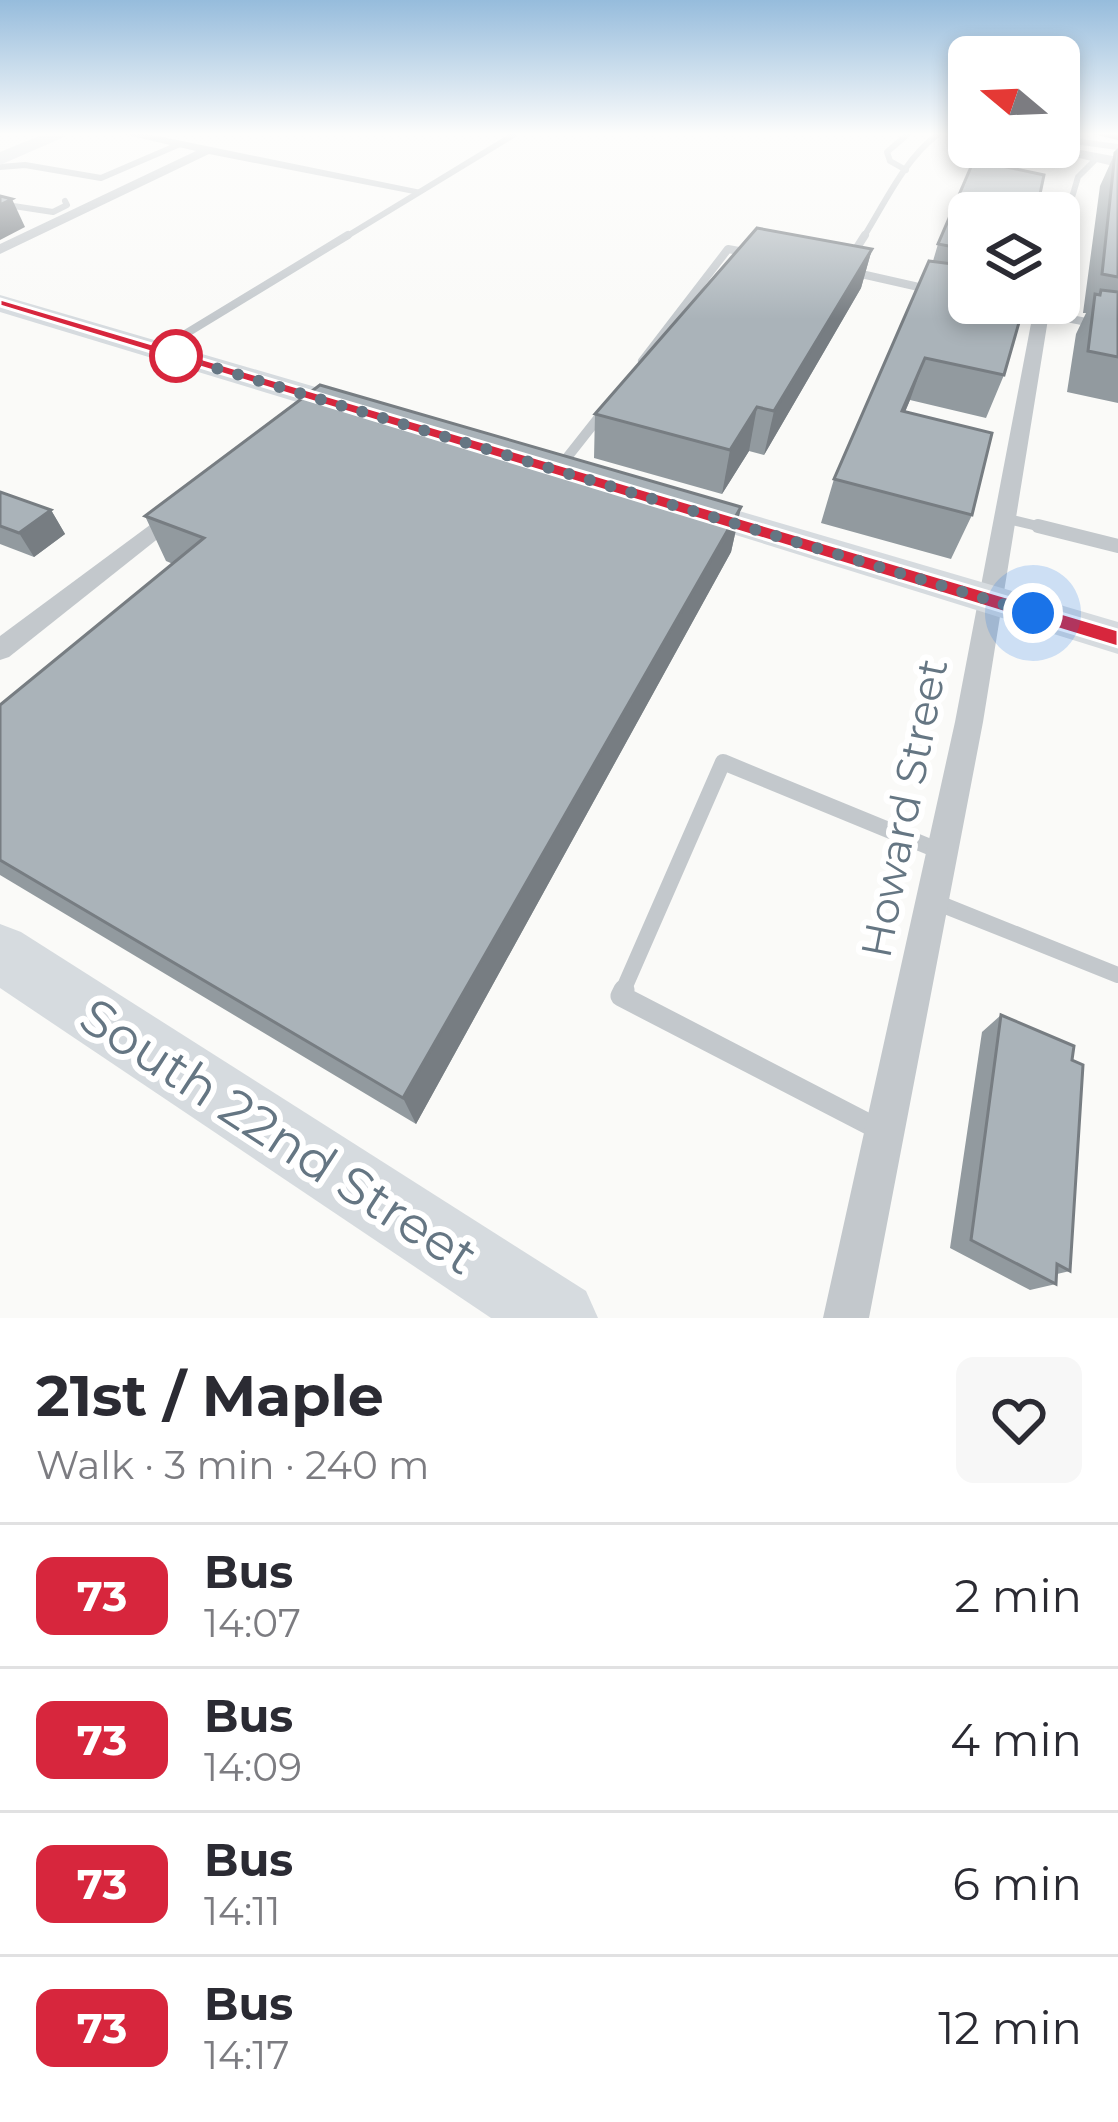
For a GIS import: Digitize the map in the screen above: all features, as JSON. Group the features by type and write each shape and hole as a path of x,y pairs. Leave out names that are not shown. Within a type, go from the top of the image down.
{"main road":[{"path":"0,303 158,350 312,407 407,425"},
{"path":"515,457 596,481"},
{"path":"654,498 1118,638"},
{"name":"South 22nd Street","path":"0,953 559,1318"}],"street":[{"path":"0,250 113,196"},
{"name":"Howard Street","path":"846,1318 1008,519 1039,324"},
{"path":"0,650 208,488"}],"lane":[{"path":"158,350 412,196"},
{"path":"890,196 842,270 943,293"},
{"path":"0,204 52,212 67,206 65,201"},
{"path":"634,371 728,249 773,257"},
{"path":"1080,318 1118,328"},
{"path":"558,469 608,406"},
{"path":"1008,519 1118,546"},
{"path":"884,1132 621,997 723,762 942,852"},
{"path":"932,900 1118,975"}],"building":[{"path":"1110,196 1118,196 1118,277 1102,274"},
{"path":"948,221 948,246 938,244"},
{"path":"757,228 872,249 774,411 757,407 730,450 595,414"},
{"path":"929,261 948,263 948,324 1019,324 1004,375 925,358 902,411 992,433 972,515 834,479"},
{"path":"1101,290 1118,292 1118,357 1088,351 1095,294 1100,295"},
{"path":"320,385 741,507 403,1098 0,860 0,705 204,538 145,516"},
{"path":"0,492 51,510 19,533 0,526"},
{"path":"1001,1015 1074,1046 1072,1060 1083,1065 1070,1271 1057,1264 1056,1284 971,1240"}],"bus line":[{"name":"73","path":"0,303 1118,638"}],"route":[{"path":"176,356 1033,613"}]}
